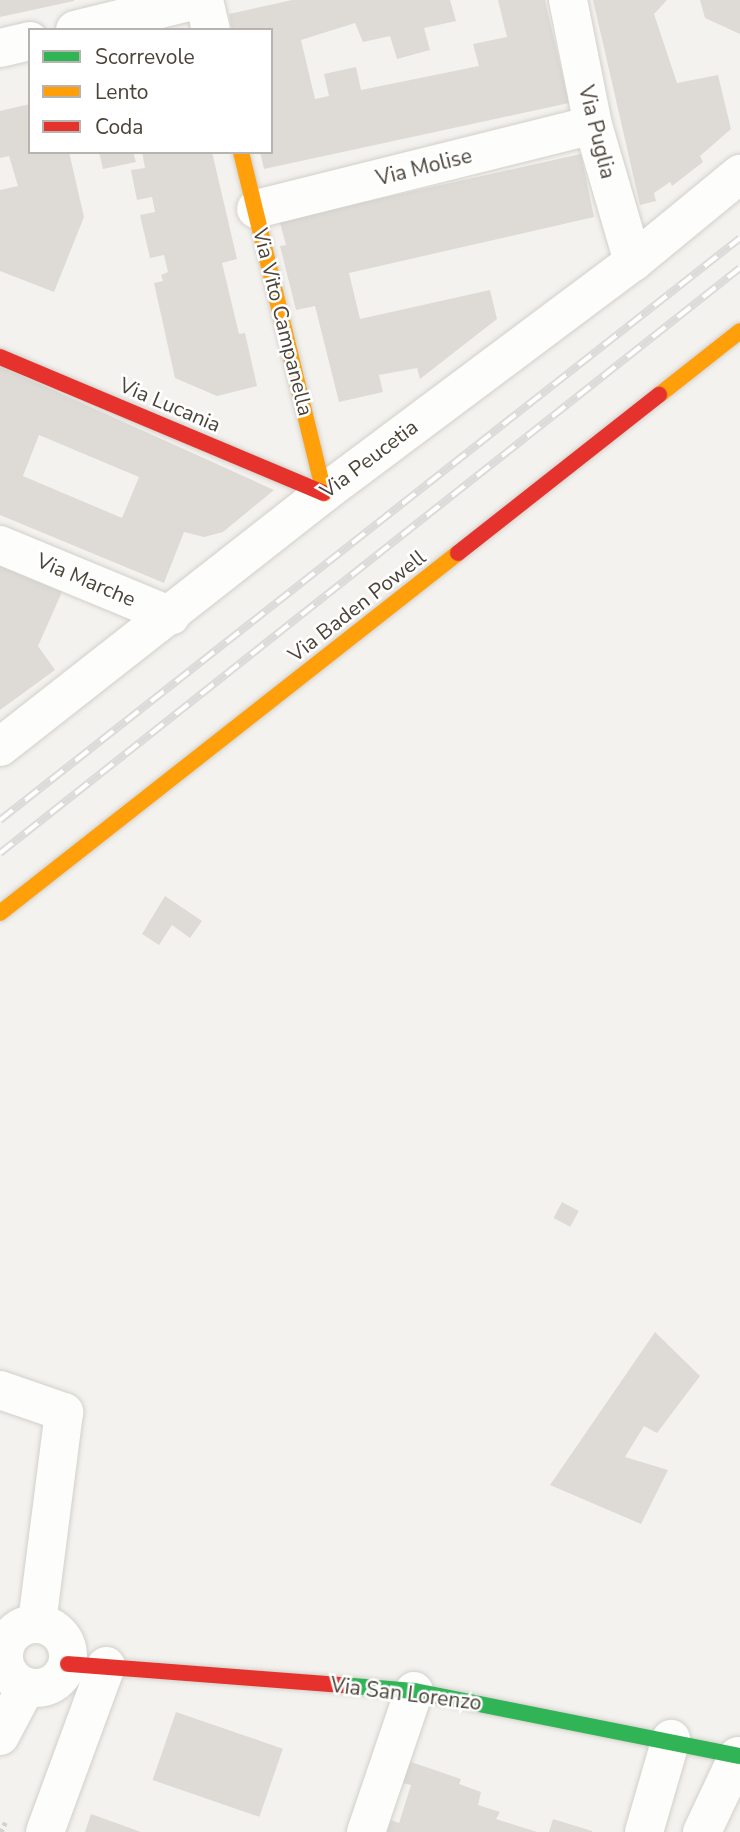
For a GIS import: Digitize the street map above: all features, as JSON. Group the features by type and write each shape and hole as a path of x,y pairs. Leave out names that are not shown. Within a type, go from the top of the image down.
{"street":[{"path":"83,28 196,0"},
{"path":"204,0 211,28"},
{"name":"Via Puglia","path":"568,0 593,125 633,262"},
{"path":"0,48 28,41"},
{"name":"Via Molise","path":"256,209 593,125"},
{"name":"Via Vito Campanella","path":"242,154 324,492"},
{"name":"Via Peucetia","path":"0,747 171,616 324,492 633,262 740,174"},
{"name":"Via Baden Powell","path":"0,913 740,331"},
{"name":"Via Lucania","path":"0,357 324,492"},
{"name":"Via Marche","path":"0,545 171,616"},
{"path":"0,1390 64,1412 37,1623"},
{"path":"10,1673 37,1689 56,1682 68,1664 62,1636 37,1623"},
{"path":"0,1736 10,1673 11,1636 37,1623"},
{"name":"Via San Lorenzo","path":"68,1664 414,1691 671,1739 739,1756"},
{"path":"45,1832 106,1666"},
{"path":"366,1832 414,1691"},
{"path":"644,1832 671,1739"},
{"path":"702,1832 739,1756"}],"building":[{"path":"0,0 74,0 74,1 0,17"},
{"path":"292,0 450,0 456,21 424,28 430,50 397,59 390,36 363,42 355,23 301,40 315,99 329,96 324,74 356,67 361,90 479,66 473,44 507,37 498,0 545,0 569,103 264,169 260,154 273,154 273,28 232,28 229,14"},
{"path":"593,0 667,0 654,14 677,83 718,75 731,129 700,156 703,162 672,186 670,182 654,193 656,201 640,205"},
{"path":"700,0 740,0 740,34 705,18"},
{"path":"28,104 28,154 69,154 84,217 54,292 0,271 0,190 18,186 9,156 0,158 0,111"},
{"path":"99,154 134,154 136,162 103,169"},
{"path":"142,154 212,154 237,259 222,263 239,334 245,333 257,386 217,396 175,378 154,283 163,281 161,275 168,272 164,255 150,258 140,215 155,212 152,197 137,200 131,170 145,168"},
{"path":"581,154 594,217 349,273 360,319 490,290 497,319 420,379 417,368 379,375 383,392 339,402 315,306 296,310 280,246 286,245 278,216 328,210"},
{"path":"0,366 274,490 223,532 204,537 184,532 164,583 0,515","holes":["39,435 139,477 122,518 23,476"]},
{"path":"0,566 62,592 38,646 55,670 0,710"},
{"path":"165,896 202,921 190,938 172,925 159,945 142,934"},
{"path":"562,1202 579,1211 570,1227 554,1218"},
{"path":"655,1332 700,1376 657,1433 644,1426 625,1457 668,1470 641,1524 550,1485"},
{"path":"176,1712 283,1749 259,1817 153,1780"},
{"path":"408,1761 461,1779 459,1784 481,1792 478,1805 500,1812 496,1819 537,1832 387,1832 391,1820 399,1823 411,1785 402,1783"},
{"path":"91,1814 141,1832 85,1832"},
{"path":"553,1819 592,1831 592,1832 549,1832"}],"railway":[{"path":"0,820 740,238"},
{"path":"0,853 740,268"}],"traffic: fast":[{"path":"341,1685 414,1691 740,1756"}],"traffic: slow":[{"path":"241,154 324,493"},
{"path":"659,395 740,331"},
{"path":"0,913 458,553"}],"traffic: jam":[{"path":"0,357 324,493"},
{"path":"458,553 659,395"},
{"path":"68,1664 341,1685"}]}
